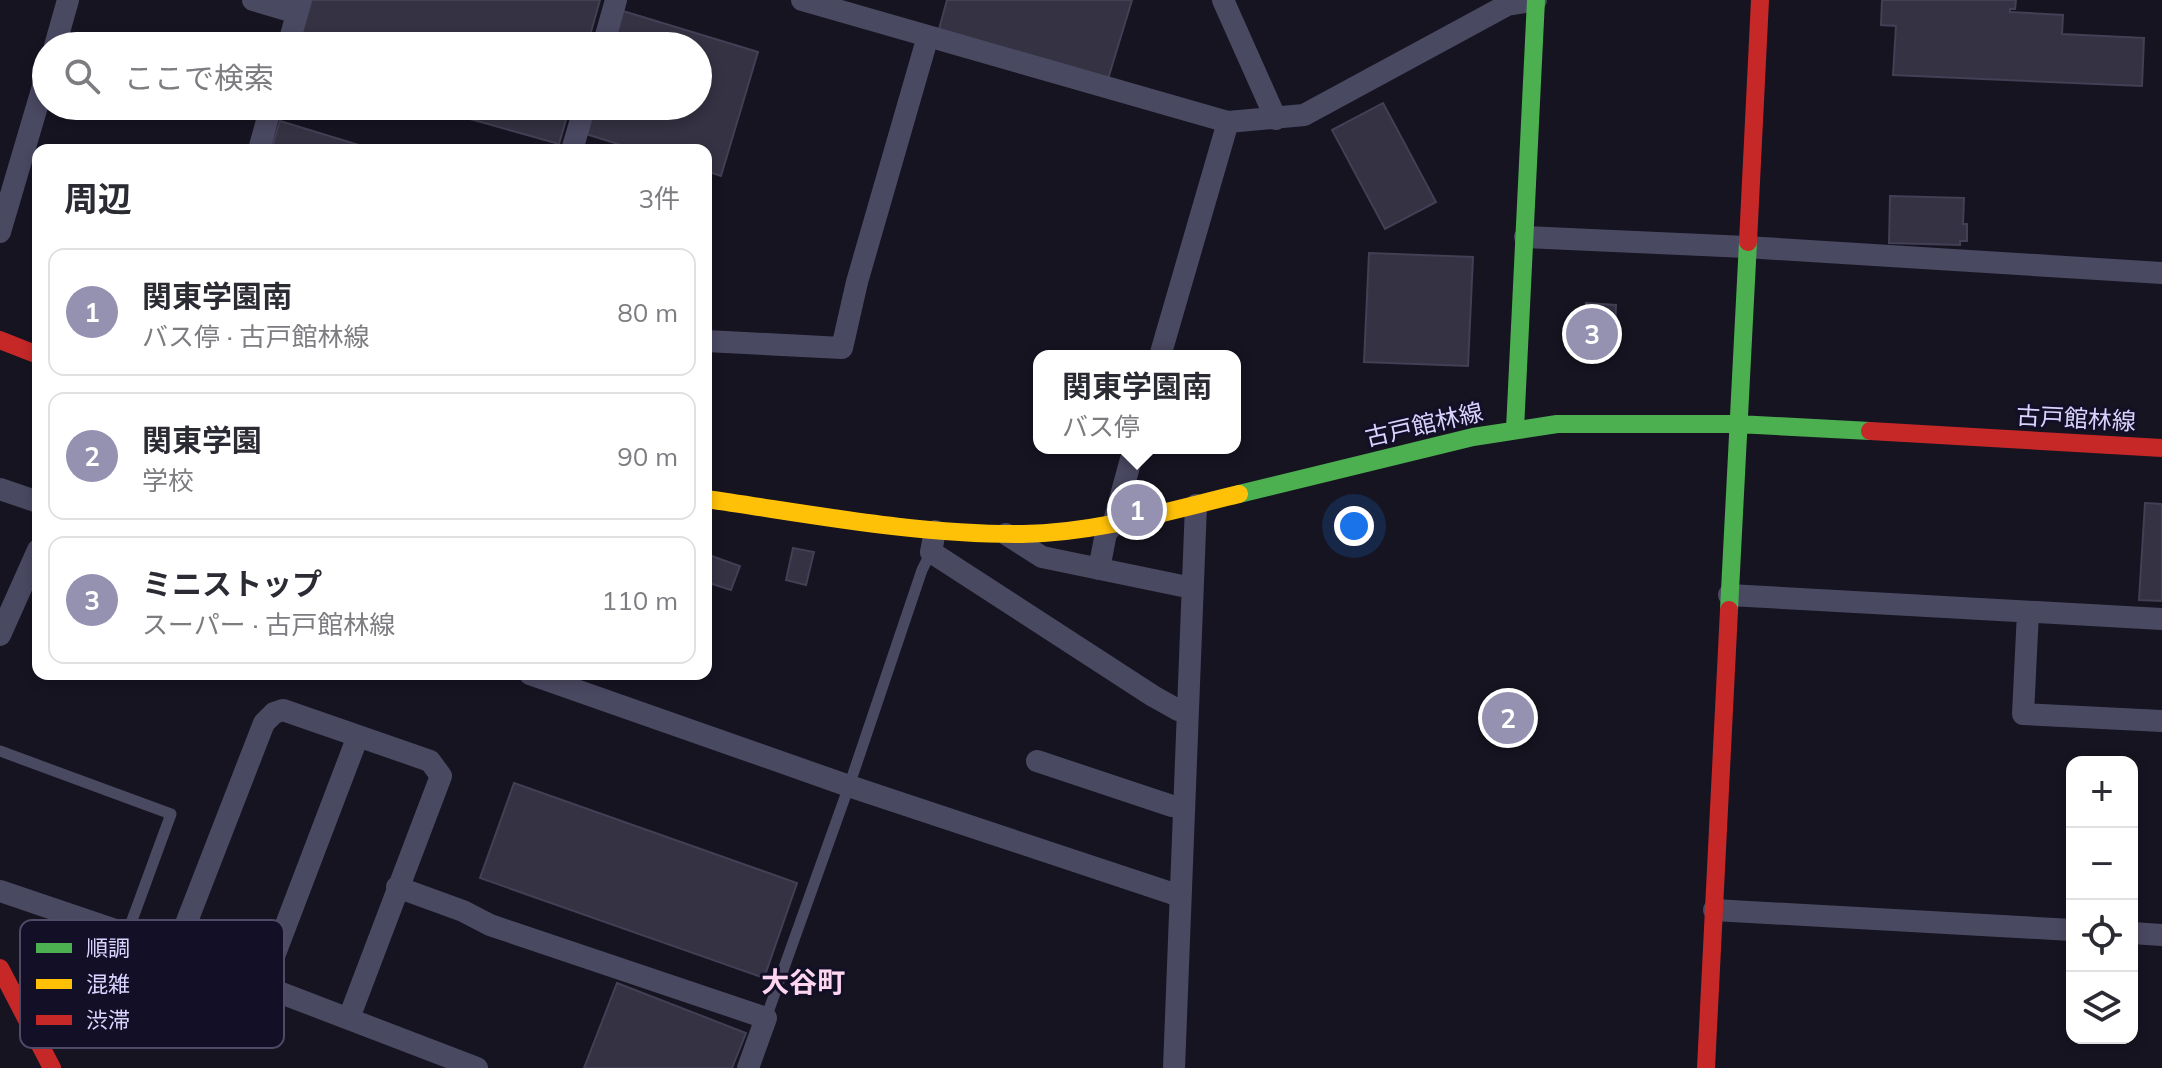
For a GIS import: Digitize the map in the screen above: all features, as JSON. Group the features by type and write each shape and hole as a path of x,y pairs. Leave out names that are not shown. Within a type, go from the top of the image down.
{"street":[{"path":"59,32 68,0"},
{"path":"253,0 299,7 292,32"},
{"path":"607,32 616,0"},
{"path":"802,0 1228,122 1304,115 1507,5 1536,0 1515,429"},
{"path":"1223,0 1276,119"},
{"path":"1706,1068 1760,0"},
{"path":"712,341 842,348 861,268 928,36"},
{"path":"0,232 33,120"},
{"path":"261,144 267,120"},
{"path":"574,144 581,120"},
{"path":"1162,350 1228,122"},
{"path":"1525,237 1746,247 2162,273"},
{"path":"0,340 32,353"},
{"name":"古戸館林線","path":"712,500 933,542 1113,525 1515,429 1615,422 1738,424 2162,448"},
{"path":"1099,569 1106,533 1113,525 1132,454"},
{"path":"0,489 32,500"},
{"path":"1174,1068 1196,505"},
{"path":"1006,534 1042,557 1192,588"},
{"path":"933,542 1153,696 1178,710 1188,711"},
{"path":"0,635 32,563"},
{"path":"1729,595 2162,619"},
{"path":"2028,612 2023,714 2162,721"},
{"path":"547,680 849,786 1180,896"},
{"path":"187,920 264,723 274,713 283,710 430,761 441,776 349,1018"},
{"path":"284,930 358,736"},
{"path":"1037,761 1184,808"},
{"path":"397,887 463,911 490,925 766,1018 748,1068"},
{"path":"0,891 86,920"},
{"path":"1714,910 2066,930"},
{"path":"2138,933 2162,935"},
{"path":"0,968 20,1006"},
{"path":"284,993 477,1068"},
{"path":"42,1048 52,1068"}],"lane":[{"path":"766,1018 933,542"},
{"path":"0,751 171,814 132,920"}],"building":[{"path":"308,0 600,0 591,32 299,32"},
{"path":"947,0 1132,0 1108,79 939,29"},
{"path":"1882,0 2016,0 2015,9 2010,9 2010,12 2063,15 2062,34 2144,38 2142,86 1893,75 1896,26 1881,25"},
{"path":"623,11 692,32 617,32"},
{"path":"712,38 758,52 721,176 712,173 712,144 618,144 586,134 590,120 712,120"},
{"path":"1383,103 1436,202 1385,229 1332,130"},
{"path":"474,120 566,120 559,144"},
{"path":"280,121 355,144 273,144"},
{"path":"1890,196 1964,198 1963,224 1967,224 1967,241 1960,241 1960,245 1889,243"},
{"path":"1369,253 1473,257 1468,366 1364,362"},
{"path":"1586,303 1616,305 1614,354 1584,352"},
{"path":"2145,503 2162,504 2162,601 2139,600"},
{"path":"793,548 814,552 806,585 786,580"},
{"path":"712,556 740,566 731,590 712,584"},
{"path":"514,783 797,883 764,978 480,878"},
{"path":"617,983 746,1033 732,1068 584,1068"}],"traffic: fast":[{"path":"1515,429 1536,0"},
{"path":"1729,610 1748,242"},
{"path":"1239,494 1473,437 1557,424 1738,424 1870,431"}],"traffic: slow":[{"path":"712,500 904,527 1023,534 1078,530 1239,494"}],"traffic: jam":[{"path":"1748,242 1760,0"},
{"path":"0,340 32,353"},
{"path":"1870,431 2162,448"},
{"path":"1706,1068 1729,610"},
{"path":"0,968 20,1006"},
{"path":"42,1048 52,1068"}],"place":[{"name":"ミニストップ","path":"1592,334"},
{"name":"関東学園南","path":"1137,510"},
{"name":"関東学園","path":"1508,718"}],"district":[{"name":"大谷町","path":"803,982"}]}
